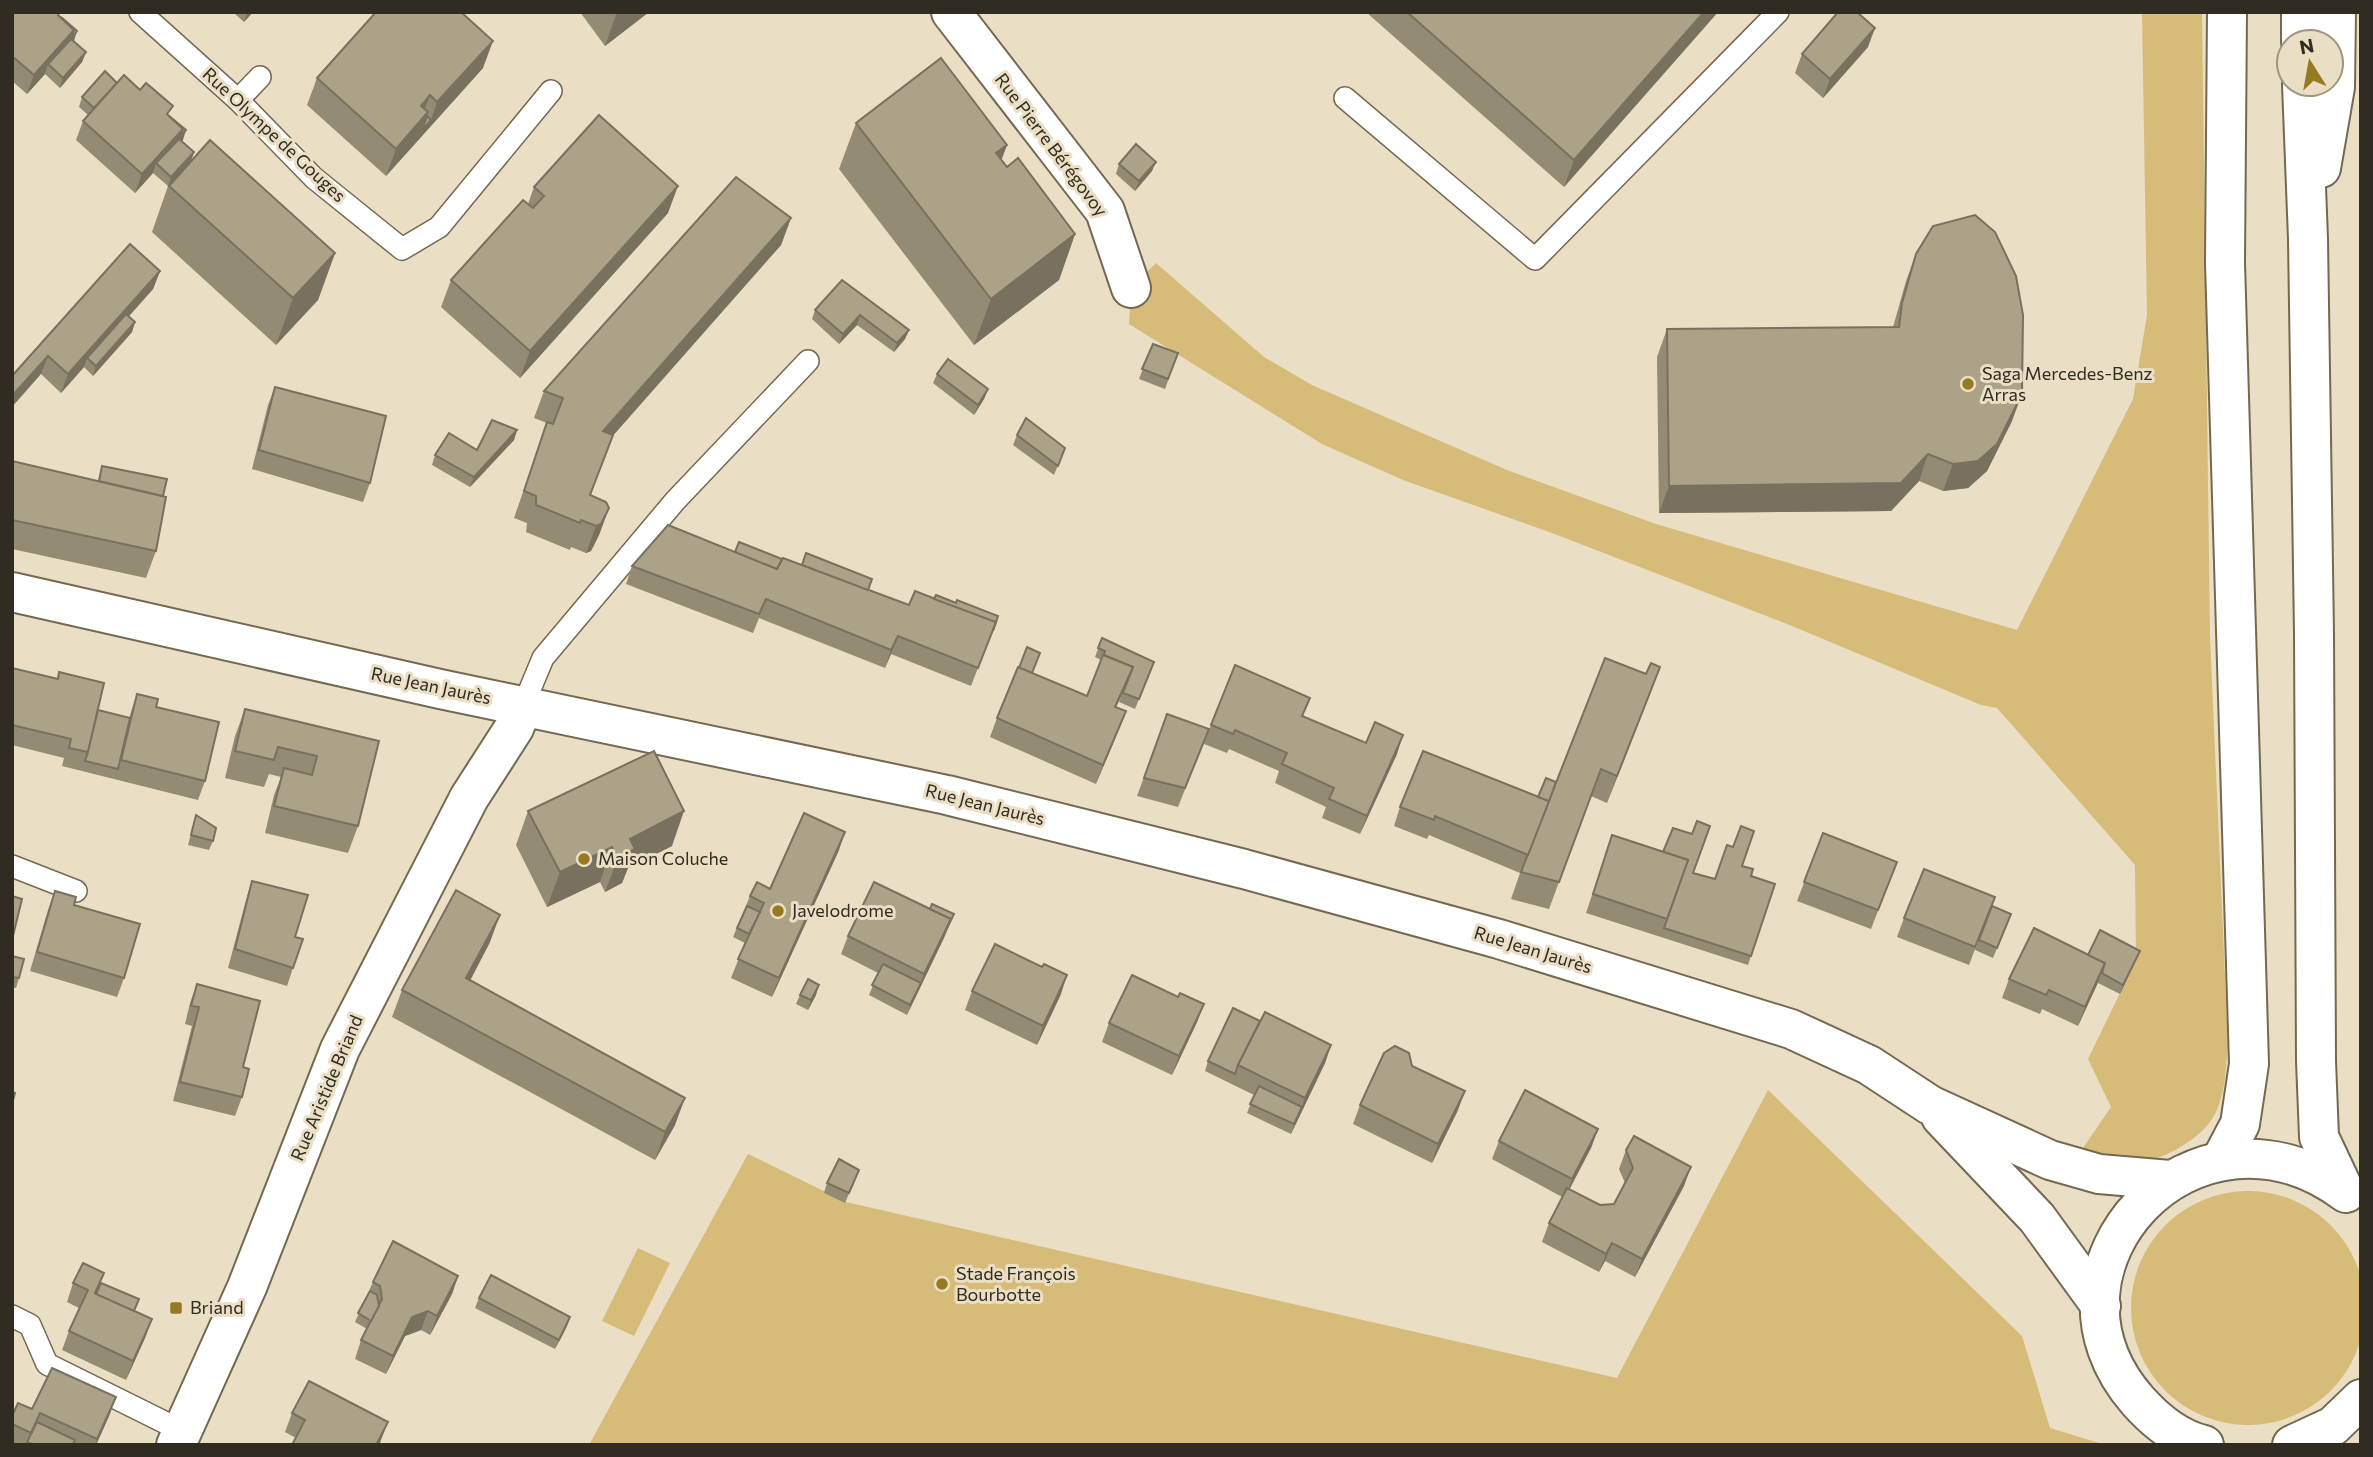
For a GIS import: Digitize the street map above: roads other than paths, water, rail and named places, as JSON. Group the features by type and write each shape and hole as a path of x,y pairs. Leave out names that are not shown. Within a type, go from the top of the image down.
{"main road":[{"name":"Rue Pierre Bérégovoy","path":"951,12 1105,211 1131,288"},
{"path":"2221,1160 2240,1124 2249,1064 2225,263 2227,12"},
{"path":"2308,239 2335,87 2336,12"},
{"path":"2303,98 2308,239 2319,1137 2353,1200"},
{"name":"Rue Jean Jaurès","path":"12,592 523,706 947,795 1244,869 1499,939 1791,1030 1869,1065 1930,1105"},
{"name":"Rue Aristide Briand","path":"181,1436 247,1287 340,1049 469,797 514,727 523,706"},
{"path":"1930,1105 2050,1160 2099,1174 2170,1180"},
{"path":"1930,1105 2037,1218 2101,1306"},
{"path":"2201,1444 2156,1419 2128,1390 2113,1364 2104,1336 2101,1306 2104,1277 2112,1248 2127,1221 2146,1198 2170,1180 2221,1160 2259,1158 2290,1163 2319,1175 2353,1200"},
{"path":"2292,1445 2329,1435 2361,1399"}],"lane":[{"name":"Rue Olympe de Gouges","path":"140,12 238,100 314,178 402,249 439,227 551,91"},
{"path":"1345,98 1535,259 1778,12"},
{"path":"238,100 260,77"},
{"path":"523,706 543,658 675,501 808,361"},
{"path":"12,866 76,891"},
{"path":"12,1316 30,1325 47,1364 166,1423 181,1436"}],"place":[{"name":"Saga Mercedes-Benz Arras","path":"1968,384"},
{"name":"Maison Coluche","path":"584,859"},
{"name":"Javelodrome","path":"778,911"},
{"name":"Stade François Bourbotte","path":"942,1284"},
{"name":"Briand","path":"176,1308"}]}
